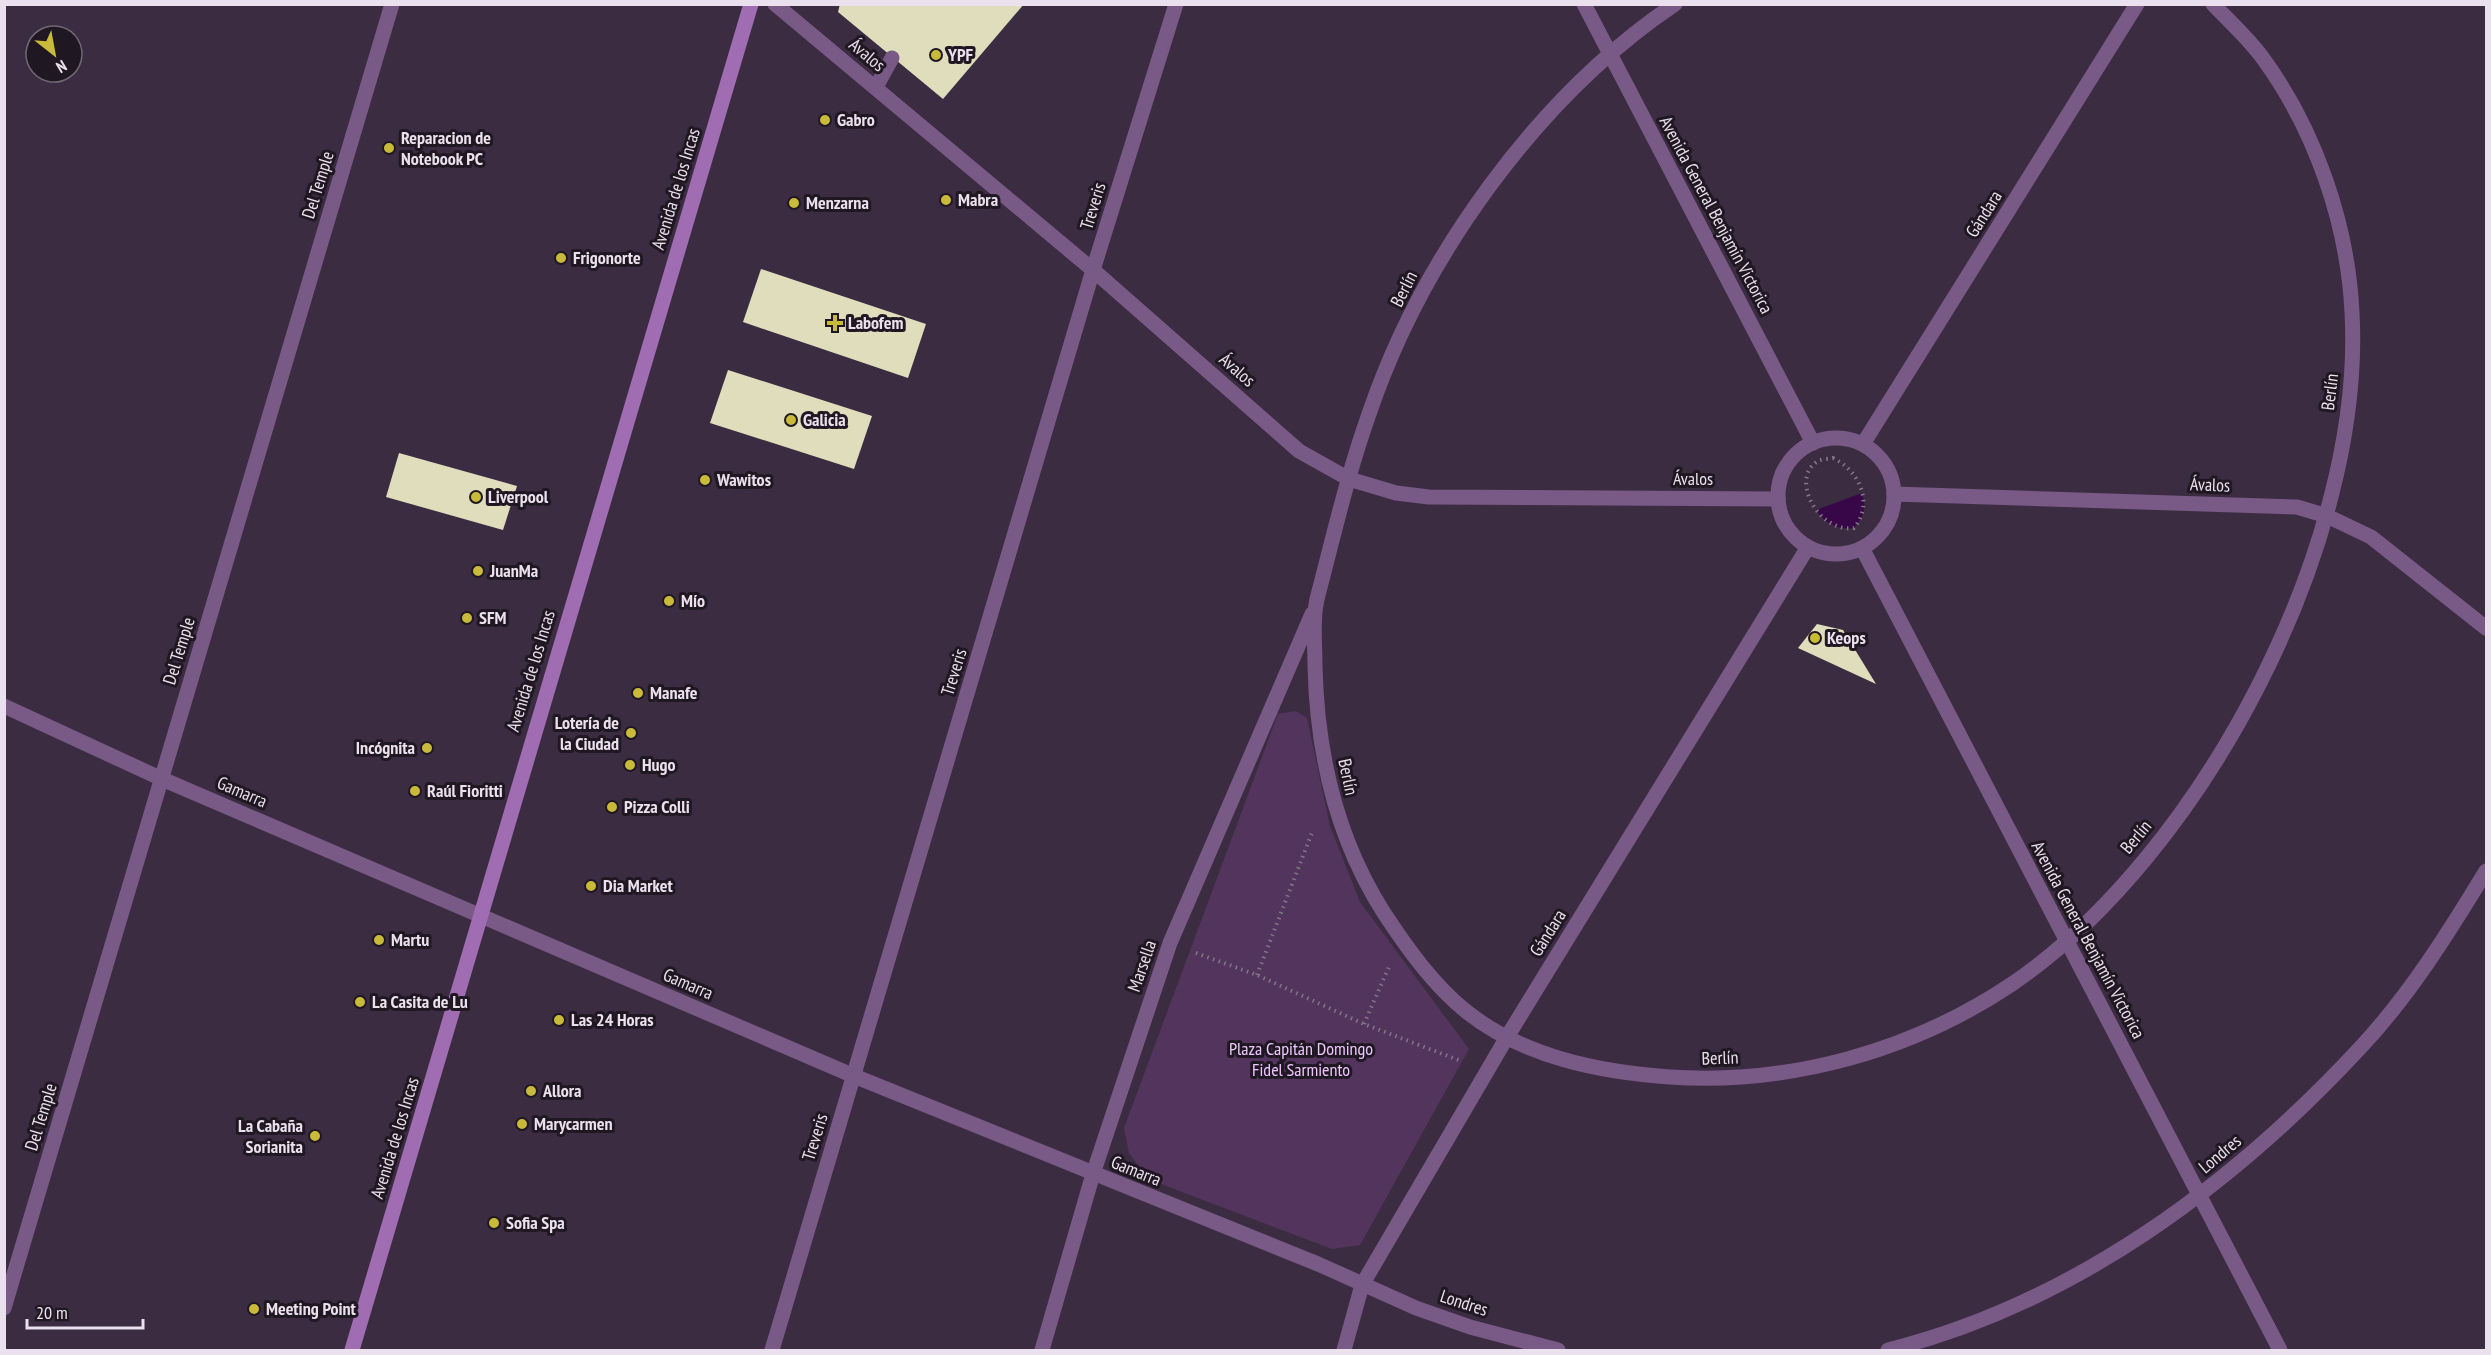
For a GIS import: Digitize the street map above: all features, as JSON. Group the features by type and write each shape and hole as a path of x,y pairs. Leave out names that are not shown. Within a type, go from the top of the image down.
{"main road":[{"name":"Avenida de los Incas","path":"352,1350 751,4"}],"street":[{"name":"Del Temple","path":"4,1308 392,4"},
{"name":"Ávalos","path":"775,4 1093,270 1299,452 1349,479 1396,493 1429,497 1778,499"},
{"name":"Treveris","path":"772,1350 1093,270 1176,4"},
{"name":"Avenida General Benjamín Victorica","path":"1584,4 1813,443"},
{"name":"Berlín","path":"1675,4 1610,55 1558,106 1511,160 1451,244 1397,344 1370,411 1314,608 1316,709 1329,790 1347,843 1371,893 1401,940 1432,978 1466,1012 1507,1037 1568,1062 1634,1075 1700,1079 1767,1076 1832,1064 1906,1040 1957,1017 2014,982 2066,940 2117,890 2164,835 2206,776 2238,723 2280,640 2304,582 2327,516 2342,447 2352,378 2352,310 2343,242 2324,177 2297,114 2260,55 2213,4"},
{"name":"Gándara","path":"1863,444 2137,4"},
{"path":"876,87 892,58"},
{"path":"1838,437 1863,444 1876,453 1892,479 1894,494 1886,526 1862,548 1835,554 1808,547 1786,527 1780,513 1779,481 1786,465 1798,452 1813,443 1838,437"},
{"name":"Ávalos","path":"1894,494 2297,507 2327,516 2371,537 2487,628"},
{"name":"Gándara","path":"1344,1350 1362,1285 1487,1070 1808,547"},
{"name":"Avenida General Benjamín Victorica","path":"1862,548 2280,1350"},
{"name":"Marsella","path":"1042,1350 1093,1174 1170,943 1314,608"},
{"name":"Gamarra","path":"4,706 162,778 854,1076 1318,1263 1362,1285"},
{"name":"Londres","path":"1888,1350 1970,1324 2042,1293 2116,1253 2199,1197 2264,1142 2361,1047 2404,993 2487,871"},
{"name":"Londres","path":"1362,1285 1470,1327 1558,1350"}],"path":[{"path":"1833,458 1841,462 1857,483 1866,504 1863,518 1854,528 1843,530 1825,522 1810,500 1806,486 1809,471 1818,461 1833,458"},
{"path":"1257,975 1329,790"},
{"path":"1364,1024 1401,940"},
{"path":"1170,943 1257,975 1364,1024 1487,1070"}],"green space":[{"name":"Plaza Capitán Domingo Fidel Sarmiento","path":"1296,711 1307,718 1330,826 1360,902 1469,1049 1360,1245 1332,1249 1148,1179 1129,1153 1124,1128 1278,714"}],"shaded area":[{"path":"1862,493 1864,512 1854,528 1832,525 1816,510"}],"building":[{"name":"YPF","path":"840,4 1024,4 943,99 838,12"},
{"name":"Labofem","path":"761,269 926,324 908,378 743,322"},
{"name":"Galicia","path":"728,370 872,416 854,469 710,423"},
{"path":"399,453 517,486 503,530 386,497"},
{"path":"1817,624 1843,630 1876,684 1798,648"}],"place":[{"name":"YPF","path":"936,55"},
{"name":"Gabro","path":"825,120"},
{"name":"Reparacion de Notebook PC","path":"389,148"},
{"name":"Mabra","path":"946,200"},
{"name":"Menzarna","path":"794,203"},
{"name":"Frigonorte","path":"561,258"},
{"name":"Labofem","path":"835,323"},
{"name":"Galicia","path":"791,420"},
{"name":"Wawitos","path":"705,480"},
{"name":"Liverpool","path":"476,497"},
{"name":"JuanMa","path":"478,571"},
{"name":"Mío","path":"669,601"},
{"name":"SFM","path":"467,618"},
{"name":"Keops","path":"1815,638"},
{"name":"Manafe","path":"638,693"},
{"name":"Lotería de la Ciudad","path":"631,733"},
{"name":"Incógnita","path":"427,748"},
{"name":"Hugo","path":"630,765"},
{"name":"Raúl Fioritti","path":"415,791"},
{"name":"Pizza Colli","path":"612,807"},
{"name":"Dia Market","path":"591,886"},
{"name":"Martu","path":"379,940"},
{"name":"La Casita de Lu","path":"360,1002"},
{"name":"Las 24 Horas","path":"559,1020"},
{"name":"Allora","path":"531,1091"},
{"name":"Marycarmen","path":"522,1124"},
{"name":"La Cabaña Sorianita","path":"315,1136"},
{"name":"Sofia Spa","path":"494,1223"},
{"name":"Meeting Point","path":"254,1309"}]}
